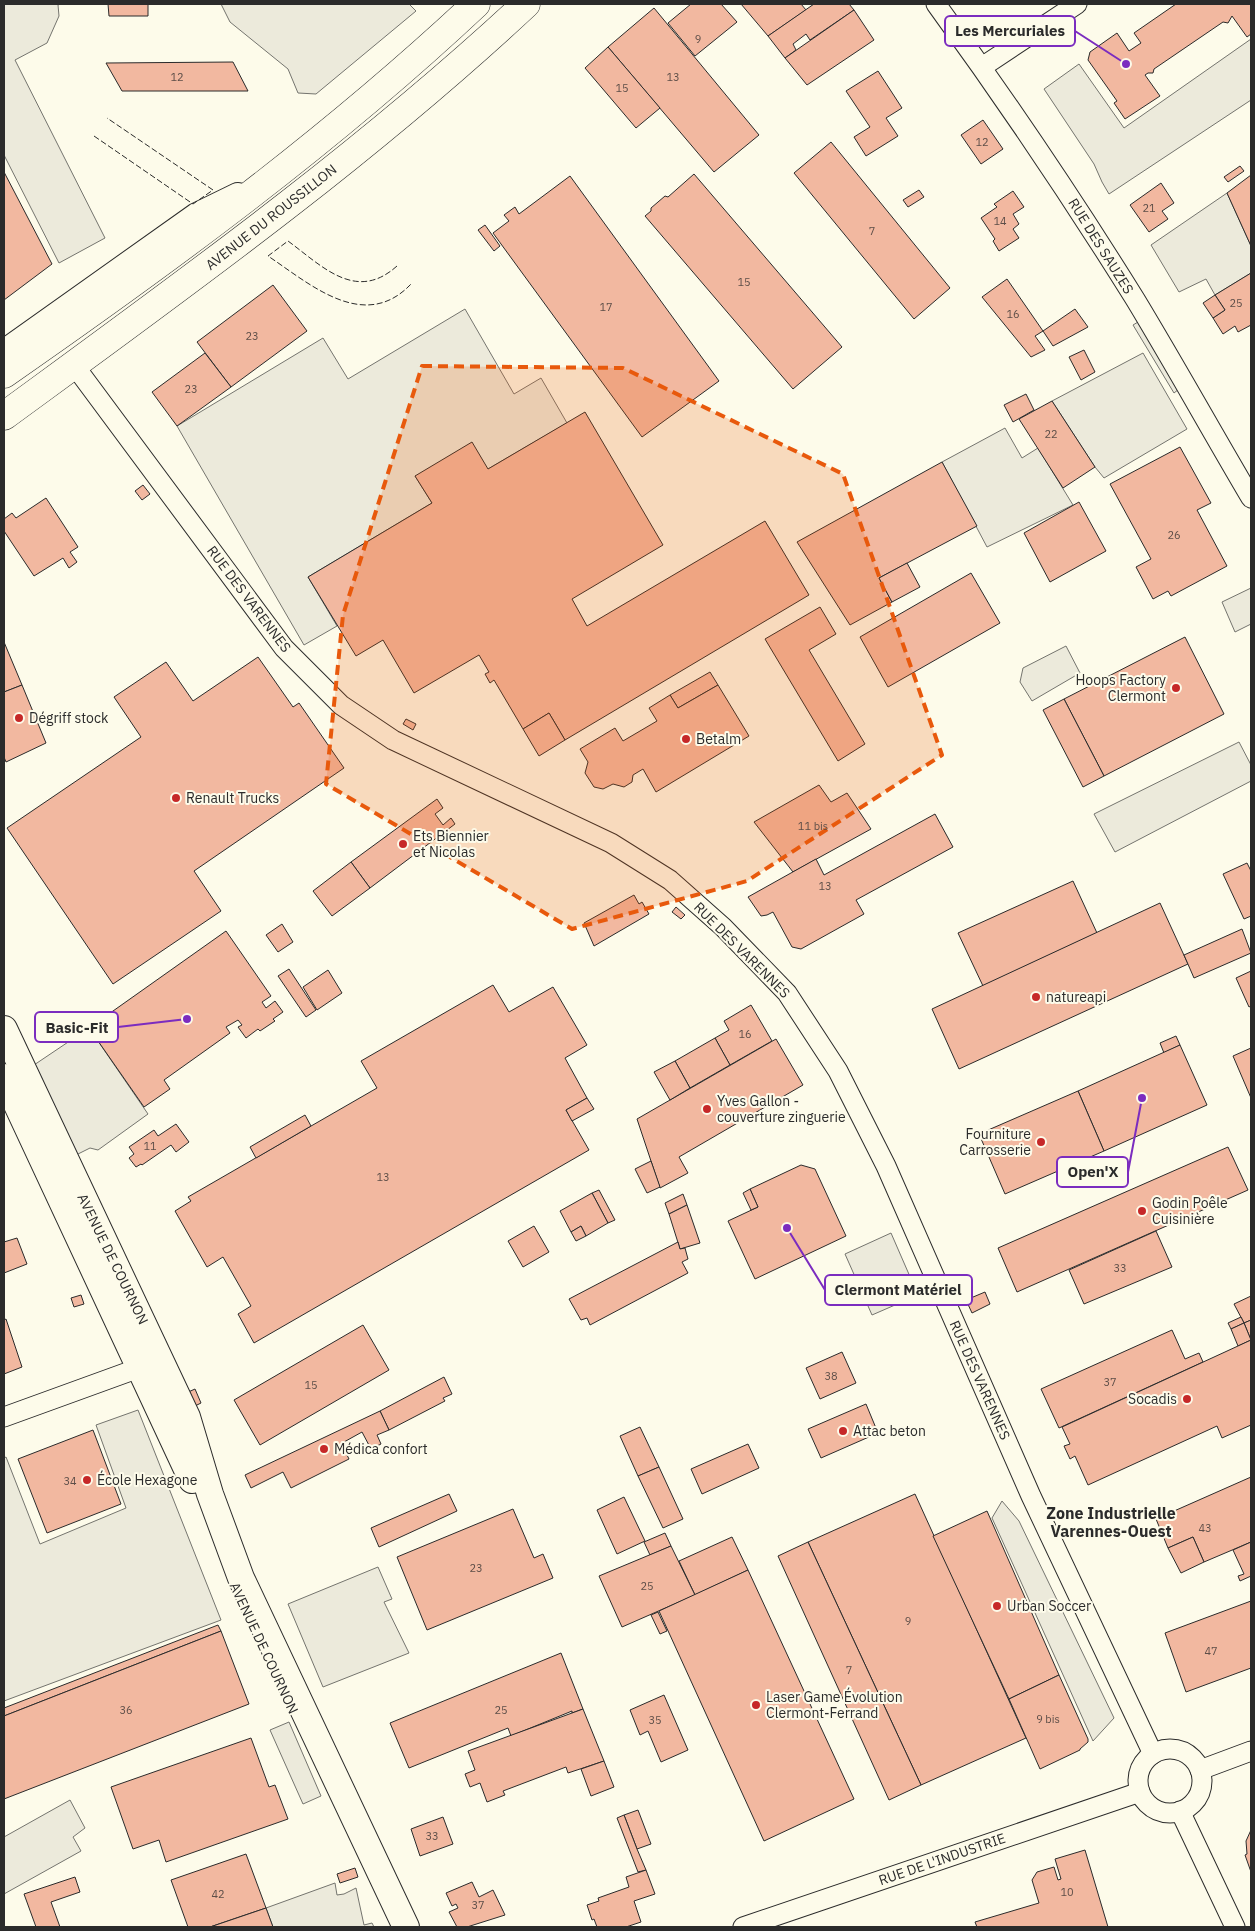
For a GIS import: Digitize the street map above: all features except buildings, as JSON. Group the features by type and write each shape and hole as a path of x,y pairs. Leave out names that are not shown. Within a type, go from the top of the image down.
{"main road":[{"path":"4,374 105,304 263,184 382,89 476,4"},
{"name":"AVENUE DU ROUSSILLON","path":"4,416 289,205 461,64 526,4"},
{"path":"4,353 197,216 263,184"},
{"name":"AVENUE DE COURNON","path":"4,1028 187,1417 210,1494 241,1578 406,1927"},
{"name":"AVENUE DE COURNON","path":"4,1077 139,1368 199,1492 240,1599 394,1927"}],"street":[{"name":"RUE DES SAUZES","path":"936,4 982,67 1069,196 1135,300 1251,498"},
{"path":"982,67 1077,4"},
{"name":"RUE DES VARENNES","path":"74,365 284,648 341,705 393,740 611,843 670,880 723,927 787,993 838,1071 886,1166 1031,1496 1153,1754"},
{"path":"4,1417 139,1368 154,1345"},
{"name":"AVENUE DE COURNON","path":"139,1368 155,1374 210,1494"},
{"path":"1162,1750 1180,1750 1196,1762 1200,1770 1202,1780 1196,1799 1180,1811 1171,1813 1152,1807 1140,1792 1138,1781 1140,1770 1145,1761 1153,1754 1162,1750"},
{"path":"1200,1770 1251,1751"},
{"name":"RUE DE L'INDUSTRIE","path":"743,1927 1140,1792"},
{"path":"1180,1811 1235,1927"}],"highlighted area":[{"path":"422,366 623,368 843,474 942,755 747,881 572,929 326,784 343,615"}],"shaded area":[{"path":"4,4 60,4 58,5 59,16 47,43 15,60 105,238 59,263 4,155"},
{"path":"221,4 411,4 416,11 316,94 298,93 288,69 230,22"},
{"path":"1251,39 1251,100 1109,194 1094,164 1044,89 1079,64 1124,128"},
{"path":"1227,193 1251,246 1251,273 1215,295 1206,279 1179,292 1151,245"},
{"path":"465,309 514,394 541,378 567,423 488,469 415,476 432,503 308,577 337,626 304,645 177,426 323,338 348,379"},
{"path":"1138,322 1179,389 1174,393 1133,325"},
{"path":"1143,353 1187,429 1104,478 1052,401"},
{"path":"1005,428 1022,458 1038,448 1073,505 987,547 942,462"},
{"path":"1251,588 1251,624 1235,632 1222,602"},
{"path":"1066,646 1080,673 1032,701 1020,682 1023,668"},
{"path":"1239,742 1251,765 1251,781 1115,852 1094,814"},
{"path":"89,1028 148,1114 98,1150 90,1148 76,1155 31,1067"},
{"path":"891,1233 918,1295 872,1315 845,1254"},
{"path":"138,1410 221,1620 4,1701 4,1458 6,1457 40,1544 126,1508 96,1425"},
{"path":"1002,1501 1019,1521 1114,1718 1093,1741 992,1518"},
{"path":"378,1567 392,1599 384,1602 409,1653 323,1687 288,1604"},
{"path":"289,1722 321,1796 303,1804 270,1730"},
{"path":"70,1800 85,1828 73,1837 81,1851 4,1894 4,1837"},
{"path":"335,1883 337,1895 356,1888 364,1925 372,1923 374,1927 273,1927 266,1908"}],"fence":[{"path":"94,136 193,204 213,190 107,118"},
{"path":"397,266 382,277 367,281 353,281 327,270 288,241 268,256 320,290 338,299 357,304 376,304 394,298 412,283"}],"place":[{"name":"Les Mercuriales","path":"1126,64"},
{"name":"Hoops Factory Clermont","path":"1176,688"},
{"name":"Dégriff stock","path":"19,718"},
{"name":"Betalm","path":"686,739"},
{"name":"Renault Trucks","path":"176,798"},
{"name":"Ets Biennier et Nicolas","path":"403,844"},
{"name":"natureapi","path":"1036,997"},
{"name":"Basic-Fit","path":"187,1019"},
{"name":"Open'X","path":"1142,1098"},
{"name":"Yves Gallon - couverture zinguerie","path":"707,1109"},
{"name":"Fourniture Carrosserie","path":"1041,1142"},
{"name":"Godin Poêle Cuisinière","path":"1142,1211"},
{"name":"Clermont Matériel","path":"787,1228"},
{"name":"Socadis","path":"1187,1399"},
{"name":"Attac beton","path":"843,1431"},
{"name":"Médica confort","path":"324,1449"},
{"name":"École Hexagone","path":"87,1480"},
{"name":"Urban Soccer","path":"997,1606"},
{"name":"Laser Game Évolution Clermont-Ferrand","path":"756,1705"}],"district":[{"name":"Zone Industrielle Varennes-Ouest","path":"1111,1522"}]}
